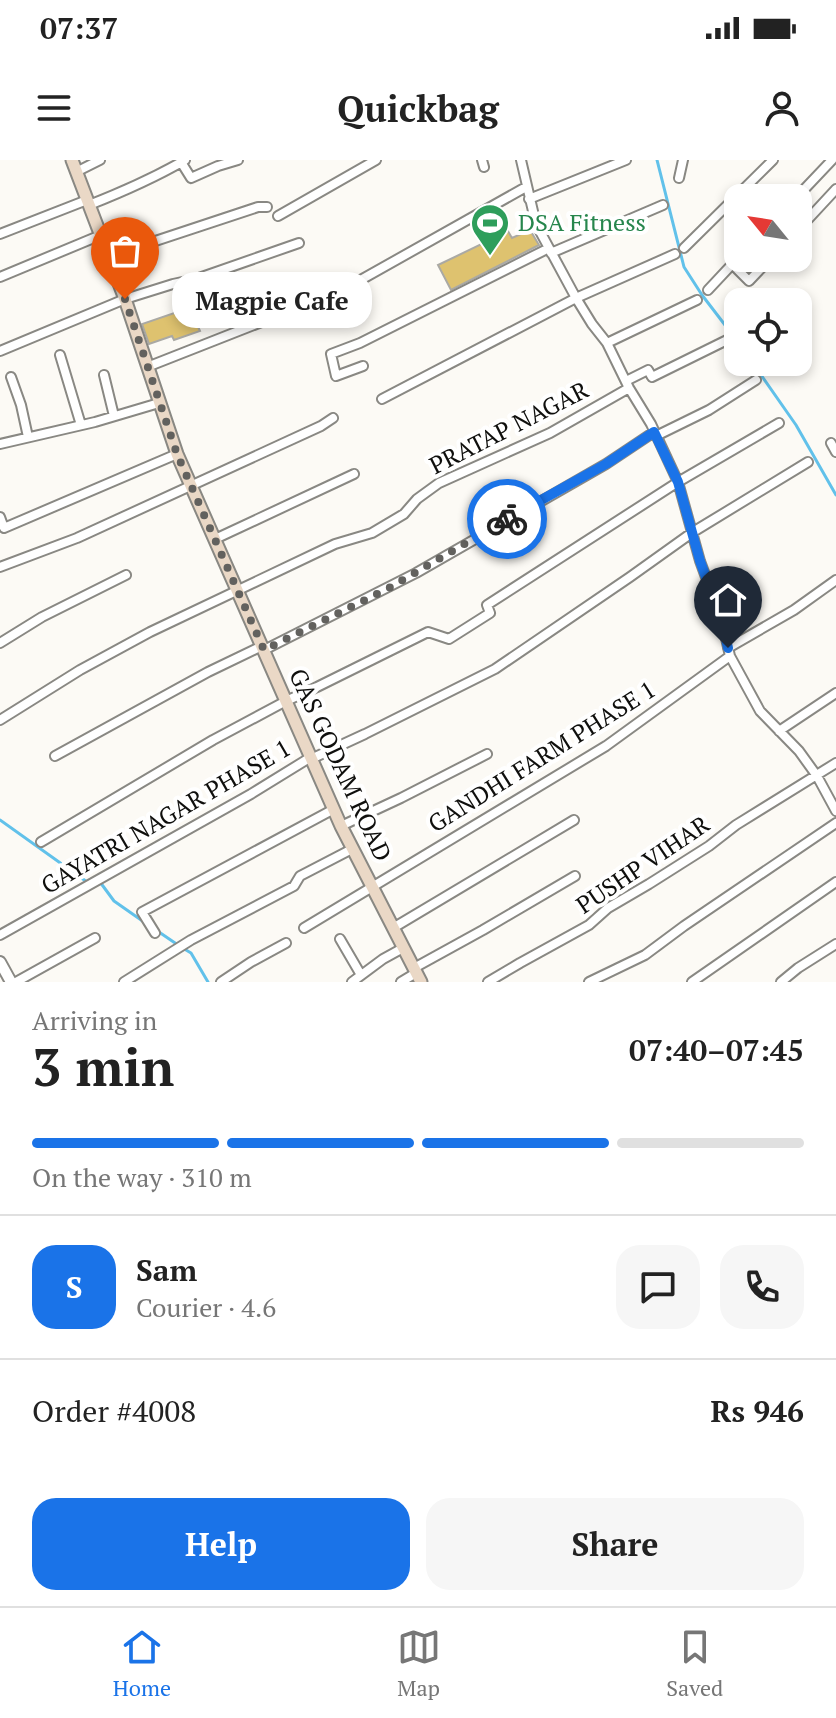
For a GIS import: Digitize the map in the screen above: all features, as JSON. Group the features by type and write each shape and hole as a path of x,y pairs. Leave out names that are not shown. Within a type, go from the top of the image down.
{"main road":[{"name":"GAS GODAM ROAD","path":"74,166 110,256 177,454 341,826 417,974"}],"street":[{"path":"74,166 100,160"},
{"path":"0,234 149,180 183,161 191,178 238,160"},
{"path":"278,216 376,160"},
{"path":"521,160 536,224 576,298 607,343 678,482 729,652 760,711 799,751 836,811"},
{"path":"529,199 626,160"},
{"path":"679,178 683,160"},
{"path":"684,248 773,160"},
{"path":"809,184 832,160"},
{"path":"357,282 526,187"},
{"path":"812,215 836,189"},
{"path":"363,366 336,376 331,354 550,251 663,205"},
{"path":"110,256 258,207 267,207"},
{"path":"0,277 101,235"},
{"path":"0,351 125,299 196,279 299,243"},
{"path":"382,399 576,298 675,254"},
{"path":"708,290 725,272"},
{"path":"743,272 749,281 758,272"},
{"path":"607,343 697,300"},
{"path":"147,367 292,310"},
{"name":"PRATAP NAGAR","path":"0,720 80,670 150,632 335,544 372,533 404,514 417,499 439,483 550,433 648,370 652,377 724,341"},
{"path":"60,355 81,425"},
{"path":"104,375 114,416"},
{"path":"11,377 28,437"},
{"path":"55,756 197,678 416,573 655,434 709,410 756,380"},
{"path":"0,444 159,403"},
{"path":"0,567 77,538 333,418"},
{"path":"41,842 213,740 286,701 428,632 449,639 490,613 487,605 678,482 779,423"},
{"path":"0,517 4,528 177,454"},
{"name":"GAYATRI NAGAR PHASE 1","path":"0,935 311,758 495,669 693,532 808,462"},
{"path":"215,539 354,474"},
{"path":"0,643 42,617 126,575"},
{"name":"GANDHI FARM PHASE 1","path":"304,928 606,746 729,652 836,580"},
{"path":"779,731 836,693"},
{"path":"341,826 487,754"},
{"name":"PUSHP VIHAR","path":"488,982 589,925 608,908 836,763"},
{"path":"155,933 142,912 334,809"},
{"path":"393,928 574,820"},
{"path":"589,982 645,955 836,823"},
{"path":"124,982 191,940 294,886 300,876 352,849"},
{"path":"401,982 575,876"},
{"path":"692,982 836,882"},
{"path":"0,962 13,982 95,938"},
{"path":"340,939 361,975"},
{"path":"221,982 286,943"},
{"path":"781,982 836,944"},
{"path":"352,982 403,948"}],"building":[{"name":"DSA Fitness","path":"505,226 512,238 530,230 539,245 451,290 438,265 488,241"},
{"path":"186,309 211,316 196,322 200,331 149,344 142,324"}],"waterway":[{"path":"657,160 684,267 724,324"},
{"path":"762,376 796,425 836,495"},
{"path":"0,820 87,882"},
{"path":"100,882 114,901 144,922"},
{"path":"156,930 178,945"},
{"path":"186,950 191,953 208,982"}],"way so far":[{"path":"125,299 177,454 264,650 389,588 507,519"}],"place":[{"name":"DSA Fitness","path":"490,257"},
{"name":"Magpie Cafe","path":"125,299"}],"route":[{"path":"507,519 606,464 654,432 678,482 728,648"}]}
